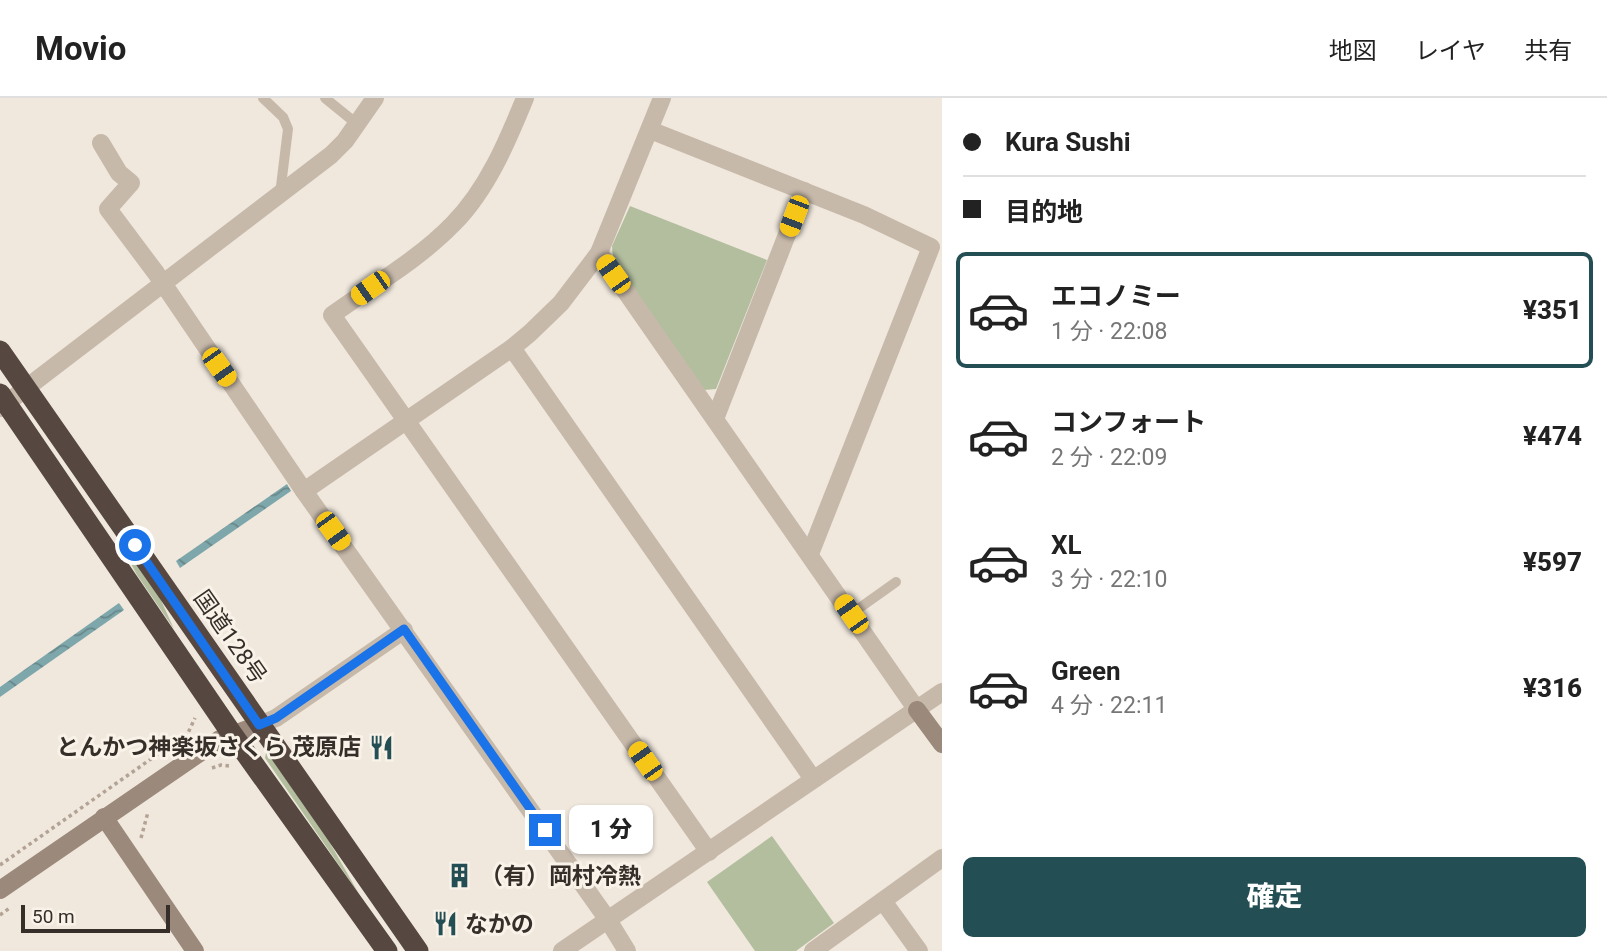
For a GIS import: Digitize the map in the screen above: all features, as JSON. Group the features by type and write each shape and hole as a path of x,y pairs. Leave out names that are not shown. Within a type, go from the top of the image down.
{"highway":[{"name":"国道128号","path":"0,351 418,951"},
{"path":"2,402 232,734 387,951"}],"street":[{"path":"2,402 26,388 339,148 375,98"},
{"path":"525,98 496,163 476,196 454,223 408,261 332,314 709,852"},
{"path":"304,491 512,348 561,303 598,253 662,98"},
{"path":"650,130 864,215 937,251 810,554"},
{"path":"101,143 119,173 131,183 108,209 156,273 304,491 404,629 627,951"},
{"path":"715,419 804,191"},
{"path":"598,253 942,744"},
{"path":"512,348 813,779"},
{"path":"0,890 220,739 276,718 404,629"},
{"path":"562,951 942,692"},
{"path":"104,817 195,951"},
{"path":"813,951 942,858"},
{"path":"883,901 919,951"}],"lane":[{"path":"263,98 283,117 288,129 280,194"},
{"path":"326,98 357,124"},
{"path":"851,614 896,582"}],"path":[{"path":"0,865 188,733 193,726 197,710"},
{"path":"212,768 221,765 237,769"},
{"path":"140,840 148,812 158,805"}],"green space":[{"path":"630,206 767,260 716,389 704,390 613,258 612,246"},
{"path":"113,530 160,598 174,629 137,575"},
{"path":"266,753 330,843 359,894 265,758"},
{"path":"772,836 834,923 796,951 755,951 707,882"}],"water":[{"path":"287,484 291,491 180,568 176,561"},
{"path":"119,603 124,610 0,697 0,687"}],"place":[{"name":"とんかつ神楽坂さくら 茂原店","path":"381,747"},
{"name":"（有）岡村冷熱","path":"460,876"},
{"name":"なかの","path":"445,924"}],"route":[{"path":"135,545 259,725 276,718 404,629 545,830"}]}
